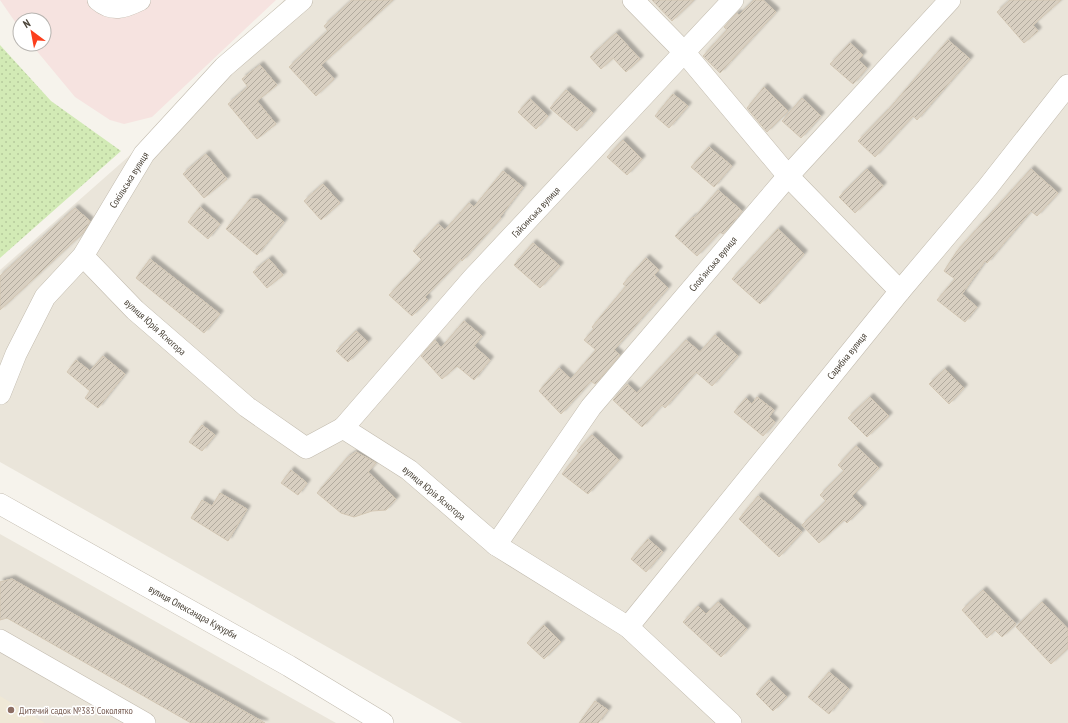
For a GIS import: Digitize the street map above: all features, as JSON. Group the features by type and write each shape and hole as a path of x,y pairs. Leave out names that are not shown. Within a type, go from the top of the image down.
{"street":[{"path":"98,0 106,7 118,9 140,0"},
{"name":"Сокільська вулиця","path":"0,394 16,354 45,297 83,256 144,154 224,67 302,0"},
{"path":"633,0 685,53 788,176 900,291"},
{"name":"Гайсинська вулиця","path":"343,428 473,278 733,0"},
{"name":"Словʼянська вулиця","path":"496,545 591,407 788,176 950,0"},
{"name":"Садибна вулиця","path":"628,627 900,291 987,188 1068,85"},
{"name":"вулиця Юрія Ясногора","path":"83,256 135,310 247,407 306,448 343,428 409,470 496,545 628,627 731,723"},
{"name":"вулиця Олександра Кукурби","path":"0,504 289,666 354,715 383,723"},
{"path":"0,640 145,723"}],"shaded area":[{"path":"0,0 276,0 152,117 124,124 110,120 75,97 38,52 52,52 52,12 12,12 12,17"},
{"path":"284,0 1068,0 1068,723 462,723 0,462 0,270 128,157"},
{"path":"0,534 336,723 0,723"},
{"name":"Дитячий садок №383 Соколятко","path":"0,696 45,723 0,723"}],"green space":[{"path":"0,45 51,101 121,151 0,258"}],"building":[{"path":"352,0 393,0 321,65 334,79 316,96 289,67 328,31 324,26"},
{"path":"652,0 694,0 672,21"},
{"path":"754,0 763,0 776,12 720,73 703,56 727,30 724,27 737,13 739,15"},
{"path":"1010,0 1061,0 1033,25 1038,31 1024,43 997,12"},
{"path":"616,33 640,59 626,72 613,58 601,69 590,57"},
{"path":"948,40 970,59 917,120 913,116 875,157 858,141 889,109"},
{"path":"850,43 863,55 858,60 867,68 853,84 830,64"},
{"path":"260,65 277,85 257,101 276,124 257,139 228,104 248,87 242,79"},
{"path":"764,87 788,111 767,132 747,108"},
{"path":"566,90 593,113 577,131 550,108"},
{"path":"673,94 688,106 669,128 655,116"},
{"path":"802,98 821,116 801,138 782,121"},
{"path":"530,99 548,116 536,129 518,112"},
{"path":"623,140 642,159 627,175 607,157"},
{"path":"709,147 732,166 714,187 691,167"},
{"path":"206,154 227,179 204,198 183,174"},
{"path":"867,169 883,186 855,213 839,197"},
{"path":"1031,169 1058,193 1037,216 1031,211 987,263 985,261 962,294 977,307 965,322 937,300 955,279 944,271 957,251"},
{"path":"503,171 523,187 500,217 501,218 462,261 461,259 425,297 428,300 412,316 389,295 422,260 413,251 438,224 445,230 469,203 474,207"},
{"path":"323,184 340,203 321,220 304,201"},
{"path":"718,190 742,211 723,234 720,232 697,256 675,236 693,217 694,218"},
{"path":"250,199 257,199 284,222 257,255 226,229"},
{"path":"200,207 220,224 208,239 188,222"},
{"path":"75,208 90,221 83,233 0,310 0,276"},
{"path":"778,229 804,254 760,304 732,279"},
{"path":"533,243 560,266 540,288 514,265"},
{"path":"646,258 659,270 654,275 668,288 614,350 620,355 595,384 591,381 561,414 539,391 559,368 571,379 596,350 584,340 594,329 592,327 626,286 623,284"},
{"path":"150,259 220,314 204,333 136,278"},
{"path":"269,259 283,275 267,288 253,272"},
{"path":"464,321 482,336 474,346 490,360 474,380 457,366 442,379 421,356 435,340 441,348"},
{"path":"356,331 368,342 348,362 336,351"},
{"path":"715,335 738,356 712,386 696,372 665,408 662,405 642,427 613,400 627,384 637,393 686,340 700,352"},
{"path":"103,356 125,374 98,408 85,398 90,391 67,372 76,360 90,371"},
{"path":"945,369 964,388 949,404 929,384"},
{"path":"757,397 774,410 769,417 775,422 763,436 734,412 746,398 752,404"},
{"path":"870,397 889,416 867,437 848,418"},
{"path":"202,425 215,435 202,451 189,442"},
{"path":"592,435 619,460 588,494 562,474 579,453 577,451"},
{"path":"856,446 879,468 852,496 863,507 847,523 844,520 819,543 802,525 826,501 820,495 844,471 838,465"},
{"path":"356,452 376,463 368,472 396,499 386,510 372,511 354,517 341,513 317,493 347,458"},
{"path":"291,470 307,483 298,495 281,483"},
{"path":"220,493 247,509 228,541 191,518 202,500 212,506"},
{"path":"758,496 802,532 779,557 739,519"},
{"path":"648,539 663,552 646,572 631,559"},
{"path":"12,579 265,723 191,723 7,618 0,620 0,582"},
{"path":"983,590 1016,624 1002,637 995,630 987,638 962,610"},
{"path":"718,602 747,629 721,657 683,622 698,606 706,614"},
{"path":"1042,602 1068,629 1068,648 1051,664 1016,627"},
{"path":"544,625 561,642 544,659 527,643"},
{"path":"829,672 849,689 829,714 808,697"},
{"path":"769,680 787,697 773,711 756,694"},
{"path":"595,701 608,710 598,723 579,723"}],"place":[{"name":"Дитячий садок №383 Соколятко","path":"11,710"}]}
